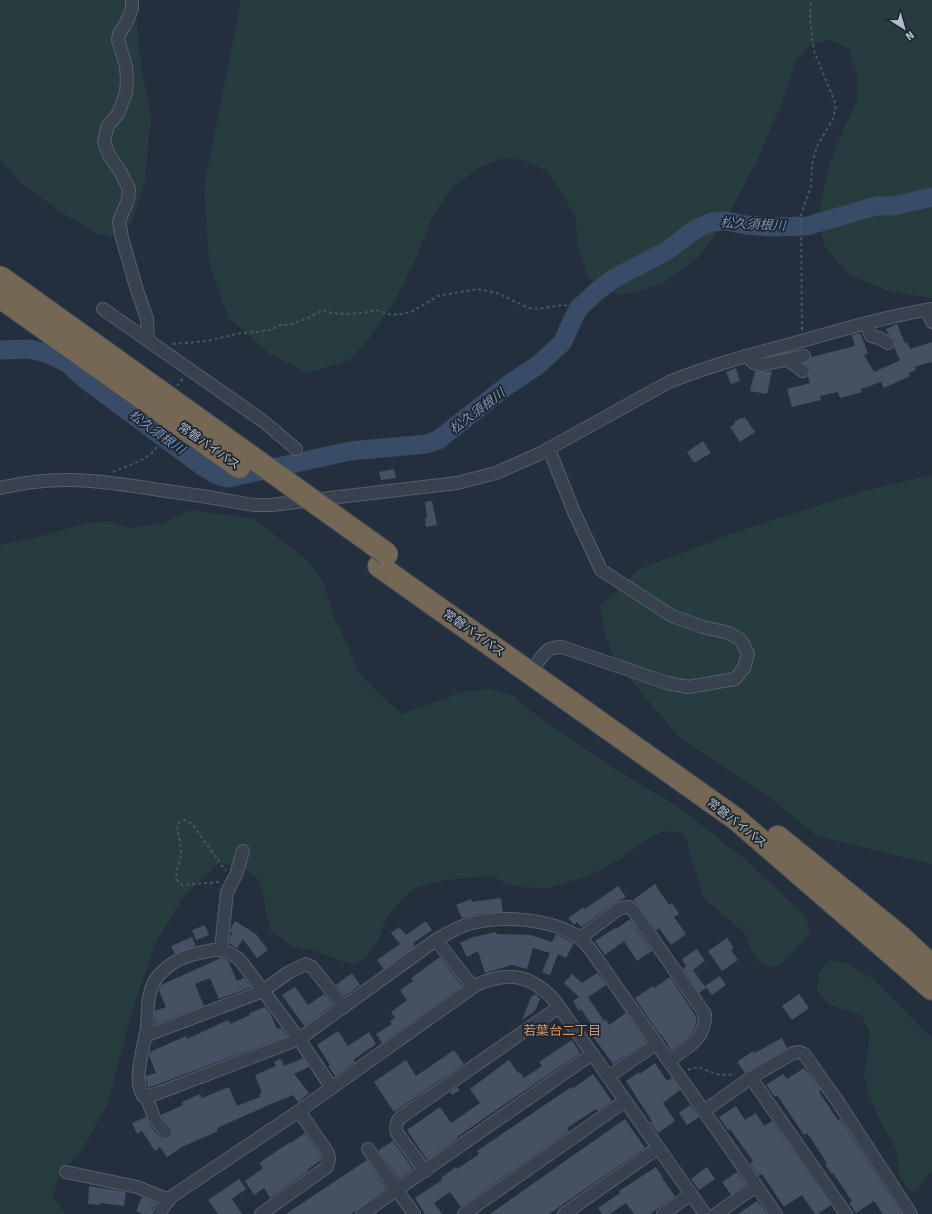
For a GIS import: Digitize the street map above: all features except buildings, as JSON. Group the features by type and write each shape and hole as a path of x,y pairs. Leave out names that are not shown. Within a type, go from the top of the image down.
{"highway":[{"name":"常磐バイパス","path":"0,277 736,819 930,982"},
{"name":"常磐バイパス","path":"0,297 383,560 538,662 740,806 901,937 930,982"}],"street":[{"path":"132,0 132,9 119,34 118,40 126,66 126,93 118,114 107,128 104,142 109,155 120,171 128,189 128,200 119,221 137,290 147,319 148,340"},
{"path":"103,309 263,421 296,449"},
{"path":"0,488 32,482 71,479 107,482 253,505 271,505 457,483 496,473 549,449 669,382 686,375 746,356 866,323 929,310 932,322"},
{"path":"866,323 871,336 888,343"},
{"path":"746,356 754,363 761,365 804,356"},
{"path":"788,360 802,371"},
{"path":"538,662 547,650 554,647 562,647 667,683 688,687 736,679 744,668 748,654 741,640 728,633 703,627 672,616 601,570 574,512 549,449"},
{"path":"221,949 227,892 233,881 243,851"},
{"path":"580,938 620,908 629,907 633,910 705,1014 703,1030 698,1039 669,1060"},
{"path":"332,1088 299,1039 239,959 230,953 222,951 221,949 204,951 174,962 161,972 154,981 150,993 147,1028 139,1073 139,1090 143,1096 156,1094 299,1039 436,940 458,928 471,923 488,920 512,920 547,925 566,930 580,938 598,958 776,1214"},
{"path":"436,940 473,987"},
{"path":"145,1036 263,991 289,972 306,964 312,967 344,1007"},
{"path":"158,1214 169,1200 187,1186 299,1111 473,987 491,979 510,976 520,978 542,988 559,1007 705,1214"},
{"path":"425,1171 397,1133 395,1128 401,1116 559,1007"},
{"path":"608,1077 656,1043"},
{"path":"704,1111 748,1080 793,1053 799,1052 804,1054 838,1102 910,1214"},
{"path":"367,1213 397,1190 592,1054"},
{"path":"748,1080 846,1214"},
{"path":"146,1096 155,1120 166,1132"},
{"path":"464,1214 625,1101"},
{"path":"261,1214 327,1166 329,1159 328,1153 299,1111"},
{"path":"564,1214 658,1148"},
{"path":"368,1149 414,1214"},
{"path":"66,1172 136,1186 169,1200"},
{"path":"716,1214 756,1186"},
{"path":"663,1214 691,1194"}],"path":[{"path":"802,341 801,215 811,186 812,164 818,144 833,119 836,105 814,51 810,18 811,0"},
{"path":"160,348 175,344 207,341 241,333 271,330 282,325 308,318 323,310 332,313 346,314 363,313 376,310 392,315 403,314 412,311 438,296 478,289 497,293 529,308 538,309 562,304 570,306"},
{"path":"176,388 189,369"},
{"path":"107,482 112,473 139,461 155,450 158,443 158,429"},
{"path":"185,820 192,824 233,881 183,885 178,882 175,873 179,866 181,842 177,830 178,823 185,820"},
{"path":"680,1076 694,1067 702,1068 722,1075 738,1075 748,1080"}],"green space":[{"path":"0,0 135,0 141,66 151,118 145,180 133,220 114,237 98,234 65,215 19,182 0,158"},
{"path":"241,0 932,0 932,298 887,291 847,273 824,245 819,212 828,170 843,131 857,101 857,72 848,48 829,39 808,46 795,63 782,102 758,159 731,210 700,256 662,284 624,295 600,291 588,276 577,244 576,217 547,171 524,160 503,158 479,168 453,187 432,217 418,254 396,299 369,339 348,361 307,373 271,355 229,319 209,263 204,186"},
{"path":"932,475 932,864 817,836 774,801 678,736 614,660 604,628 600,606 640,569 742,530 868,490"},
{"path":"189,510 253,518 307,560 323,581 334,617 350,650 356,670 380,695 402,714 465,691 491,689 514,696 528,709 610,766 677,806 746,860 806,916 810,934 780,965 771,967 759,963 744,932 705,900 690,854 687,839 681,833 664,831 644,842 623,857 589,876 548,888 518,887 489,876 445,880 417,887 403,898 387,916 378,940 367,957 353,964 337,960 316,951 292,947 271,931 266,915 264,895 259,880 243,868 219,863 184,896 154,946 130,1019 108,1103 81,1152 59,1174 53,1198 66,1214 0,1214 0,545 34,538 87,523 110,521 129,528 162,524"},
{"path":"829,960 845,962 873,979 932,1039 932,1170 917,1191 908,1191 899,1173 896,1149 881,1122 870,1097 864,1076 870,1032 861,1015 828,1004 817,991 819,973"}],"waterway":[{"name":"松久須根川","path":"0,350 29,349 46,353 67,363 86,380 205,468 217,475 228,478 350,451 426,444 438,440 508,385 538,365 562,343 578,309 596,292 613,279 668,250 690,233 712,222 726,221 769,227 807,226 876,206 894,206 932,197"}],"district":[{"name":"若葉台二丁目","path":"562,1030"}]}
